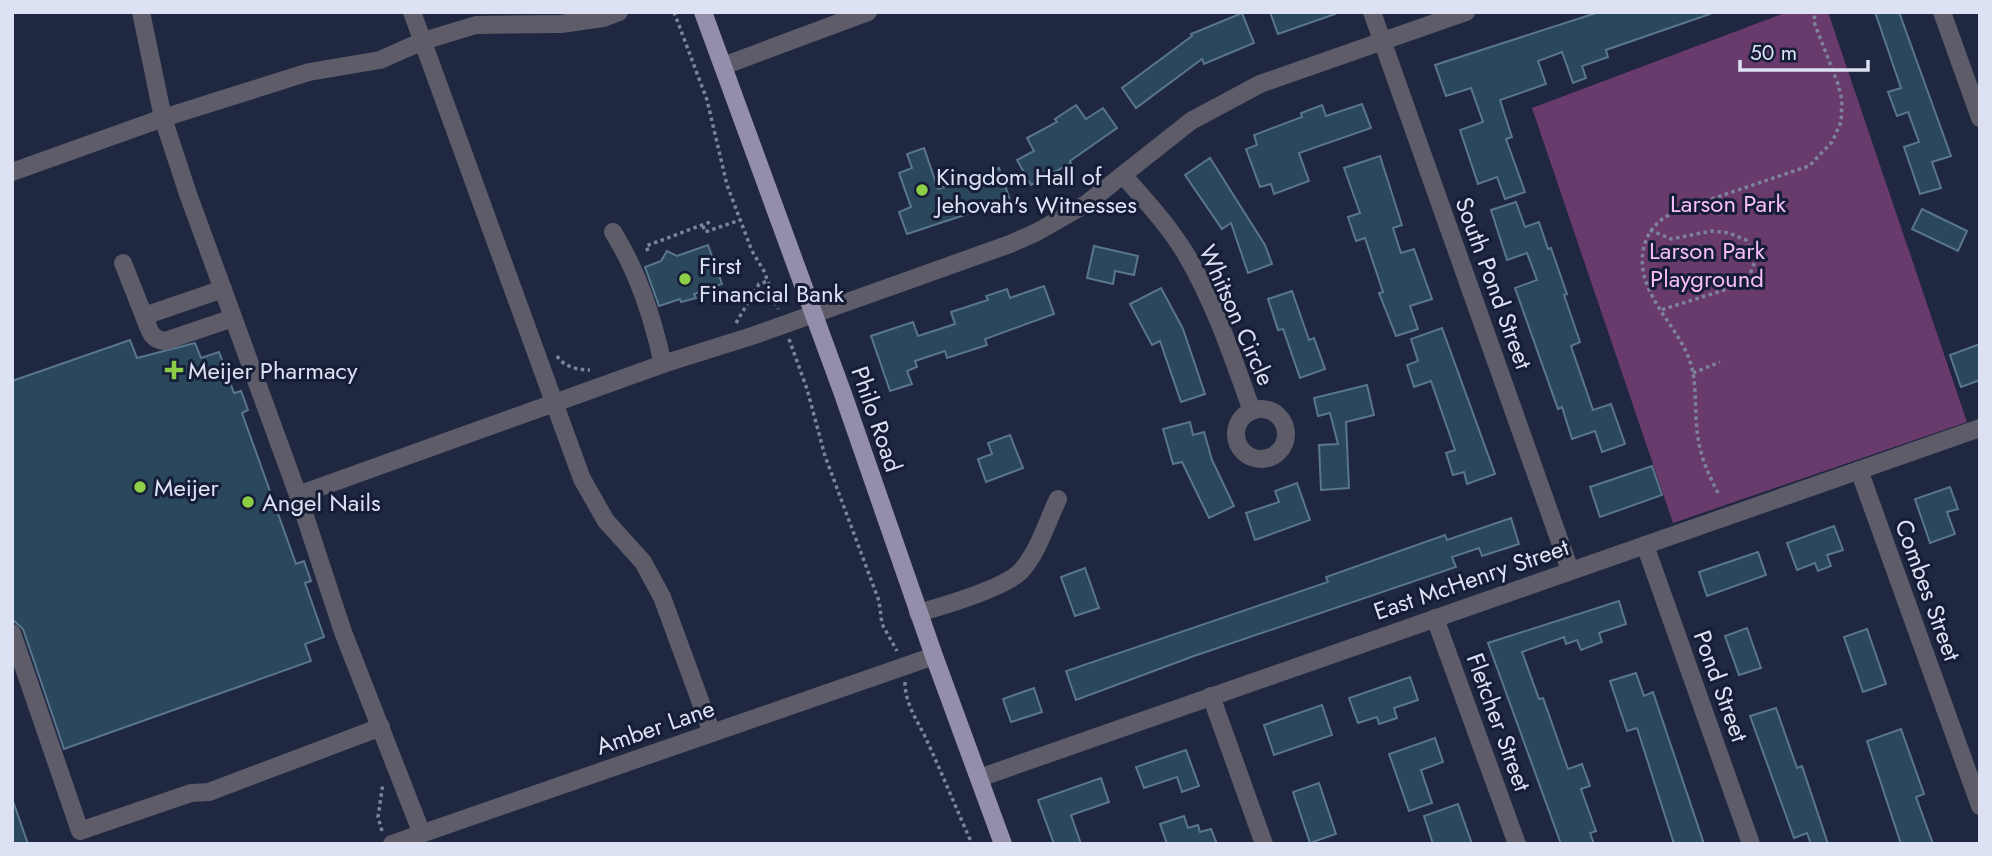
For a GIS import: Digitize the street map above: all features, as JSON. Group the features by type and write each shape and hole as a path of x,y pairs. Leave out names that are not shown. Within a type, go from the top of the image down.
{"main road":[{"name":"Philo Road","path":"703,12 1003,844"}],"street":[{"path":"141,12 163,118 298,495 343,632 422,834"},
{"path":"412,12 582,479 606,521 643,562 662,597 712,733"},
{"path":"12,172 163,118 309,72 380,60 423,41 476,25 561,24 603,18 619,12"},
{"path":"723,66 868,12"},
{"name":"South Pond Street","path":"1372,12 1570,570"},
{"path":"298,495 663,364 755,335 1037,232 1086,204 1171,134 1239,94 1260,84 1466,12"},
{"path":"1942,12 1980,118"},
{"name":"Whitson Circle","path":"1123,175 1166,225 1192,266 1225,336 1252,411"},
{"path":"612,232 630,261 655,327 663,364"},
{"path":"123,263 152,336 159,341 233,318"},
{"path":"144,316 223,289"},
{"name":"East McHenry Street","path":"979,778 1980,428"},
{"name":"Combes Street","path":"1859,470 1980,806"},
{"path":"918,613 989,588 1019,572 1031,557 1058,499"},
{"name":"Pond Street","path":"1645,545 1751,844"},
{"name":"Fletcher Street","path":"1435,618 1517,844"},
{"path":"12,633 80,831 191,793 209,792 381,727"},
{"name":"Amber Lane","path":"393,844 934,656"},
{"path":"1211,696 1264,844"}],"path":[{"path":"674,12 706,100 727,185 772,294"},
{"path":"1718,493 1707,473 1699,444 1693,373 1681,341 1648,290 1642,265 1644,246 1650,230 1660,219 1676,211 1808,166 1820,157 1832,142 1841,122 1842,101 1814,22 1815,12"},
{"path":"703,225 705,232 740,220"},
{"path":"648,251 646,246 710,222"},
{"path":"1650,230 1671,239 1712,231 1729,233 1746,240 1756,259 1750,274 1740,285 1661,310"},
{"path":"732,326 759,284 768,281"},
{"path":"1668,320 1669,309"},
{"path":"793,349 825,456 879,601 882,624 896,649"},
{"path":"555,353 560,361 575,369 589,371 602,366"},
{"path":"1693,373 1720,362"},
{"path":"905,682 907,703 922,729 972,844"}],"green space":[{"name":"Larson Park","path":"1787,12 1828,12 1967,422 1673,523 1532,108"}],"building":[{"path":"1270,12 1335,12 1335,14 1278,34"},
{"path":"1599,12 1710,14 1606,50 1608,57 1582,66 1586,78 1573,83 1562,52 1538,61 1546,84 1500,100 1512,137 1506,139 1525,192 1505,199 1497,177 1478,184 1460,130 1483,122 1471,88 1446,96 1435,65"},
{"path":"1875,12 1899,12 1951,156 1932,162 1941,188 1920,194 1904,147 1919,142 1908,112 1897,116 1888,92 1901,88"},
{"path":"1242,13 1254,43 1204,64 1202,59 1136,108 1122,88 1192,36 1191,34"},
{"path":"1362,104 1371,128 1299,153 1309,181 1274,194 1271,184 1260,187 1246,149 1257,145 1254,135 1302,117 1301,113 1322,105 1326,116"},
{"path":"1076,105 1086,119 1103,108 1117,128 1070,161 1071,163 1031,185 1017,160 1034,151 1027,138 1057,122 1055,119"},
{"path":"924,148 938,189 999,168 1010,200 907,234 899,212 911,207 899,173 912,168 907,154"},
{"path":"1380,156 1402,225 1393,228 1401,253 1414,249 1432,299 1410,306 1418,329 1396,336 1379,293 1383,292 1365,238 1356,241 1348,217 1360,213 1344,168"},
{"path":"1210,158 1265,245 1272,264 1248,273 1231,223 1222,229 1185,175"},
{"path":"1516,202 1525,227 1539,222 1548,249 1551,248 1580,342 1571,346 1593,410 1611,404 1625,444 1602,452 1595,431 1572,439 1562,407 1558,409 1515,288 1537,280 1527,253 1507,260 1491,210"},
{"path":"1922,209 1967,231 1958,251 1912,229"},
{"name":"First Financial Bank","path":"708,245 722,284 694,294 696,298 681,302 680,299 659,306 645,267 661,261 667,251 677,256"},
{"path":"1094,246 1138,256 1134,275 1115,271 1113,284 1087,278"},
{"path":"1044,286 1054,314 985,339 987,345 947,358 945,351 915,361 917,367 907,371 912,384 890,391 871,336 913,322 918,336 955,324 951,312 988,300 986,296 1007,289 1010,298"},
{"path":"1161,288 1183,329 1205,394 1181,402 1160,341 1152,345 1130,304"},
{"path":"1292,291 1309,340 1314,338 1325,369 1300,378 1283,329 1278,330 1268,299"},
{"path":"1442,328 1495,474 1467,484 1464,472 1453,475 1446,453 1455,450 1431,381 1414,387 1407,365 1418,361 1411,339"},
{"name":"Meijer","path":"130,340 137,358 195,343 201,358 219,352 234,393 241,391 248,410 242,413 296,564 304,561 311,581 305,583 324,637 305,644 311,661 64,749 23,629 12,619 12,381"},
{"path":"1980,344 1980,380 1961,387 1950,355"},
{"path":"1367,385 1374,415 1346,422 1349,488 1321,490 1319,445 1338,444 1330,413 1318,416 1314,398"},
{"path":"1190,422 1193,435 1204,432 1212,460 1234,506 1209,518 1182,462 1173,464 1163,429"},
{"path":"1010,435 1023,468 986,482 978,459 992,454 988,443"},
{"path":"1652,466 1662,495 1600,517 1590,487"},
{"path":"1297,483 1310,520 1255,540 1246,513 1279,502 1275,491"},
{"path":"1950,487 1958,509 1947,512 1955,534 1930,543 1915,499"},
{"path":"1511,518 1519,544 1482,556 1479,548 1452,557 1456,567 1194,656 1076,700 1066,671 1328,582 1326,577 1445,535 1447,540"},
{"path":"1834,526 1843,550 1827,555 1831,566 1818,571 1815,563 1797,570 1787,543"},
{"path":"1758,552 1766,575 1707,596 1699,572"},
{"path":"1085,568 1099,608 1075,616 1061,577"},
{"path":"1619,601 1626,624 1599,633 1602,642 1581,650 1577,640 1566,644 1564,637 1522,652 1539,699 1543,698 1568,769 1582,764 1590,786 1581,789 1596,831 1590,833 1594,844 1561,844 1488,643"},
{"path":"1747,628 1761,668 1739,675 1725,636"},
{"path":"1867,629 1886,684 1863,692 1844,637"},
{"path":"1636,673 1644,696 1653,692 1704,844 1674,844 1637,728 1627,731 1610,681"},
{"path":"1410,677 1418,700 1394,708 1397,718 1379,724 1377,717 1358,723 1349,698"},
{"path":"1034,688 1042,712 1011,722 1003,699"},
{"path":"1322,705 1332,735 1274,755 1264,725"},
{"path":"1776,708 1797,768 1802,766 1828,844 1811,844 1807,833 1794,838 1750,716"},
{"path":"1901,729 1924,794 1916,797 1933,844 1901,844 1867,741"},
{"path":"1435,738 1443,762 1421,770 1432,803 1409,811 1389,754"},
{"path":"1186,750 1199,786 1182,792 1177,777 1144,788 1136,767"},
{"path":"1101,778 1109,802 1071,815 1081,844 1054,844 1038,800"},
{"path":"1319,783 1336,834 1310,843 1293,792"},
{"path":"14,804 28,844 12,844"},
{"path":"1458,804 1472,844 1433,844 1424,816"},
{"path":"1184,816 1188,828 1198,825 1200,832 1211,829 1217,844 1167,844 1160,824"}],"place":[{"name":"Kingdom Hall of Jehovah's Witnesses","path":"922,190"},
{"name":"First Financial Bank","path":"685,279"},
{"name":"Meijer Pharmacy","path":"174,370"},
{"name":"Meijer","path":"140,487"},
{"name":"Angel Nails","path":"248,502"}],"park label":[{"name":"Larson Park Playground","path":"1707,264"}]}
